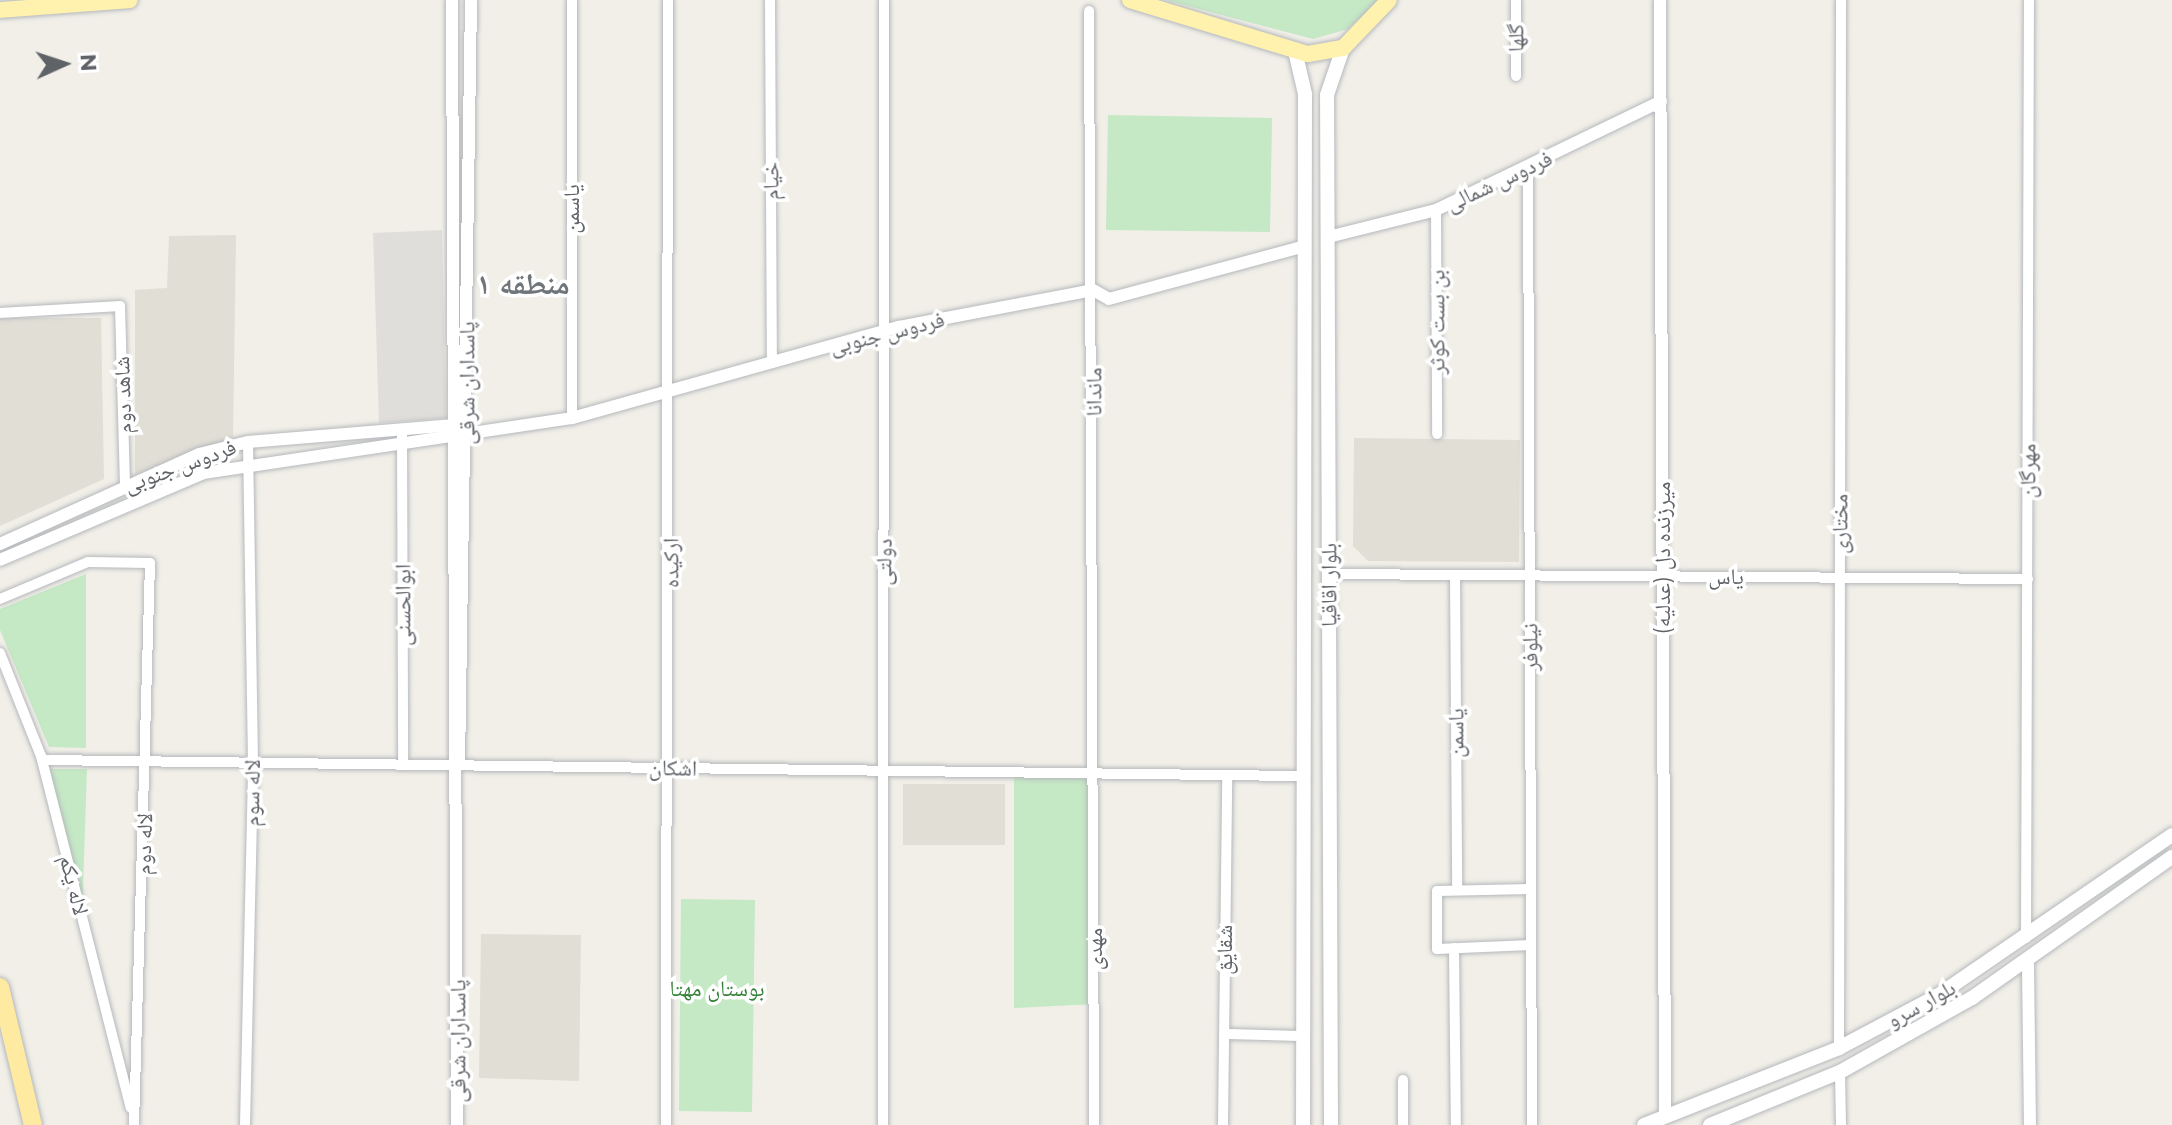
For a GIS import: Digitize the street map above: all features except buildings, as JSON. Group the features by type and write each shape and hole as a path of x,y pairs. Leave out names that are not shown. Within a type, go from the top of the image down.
{"highway":[{"path":"0,987 33,1123"}],"main road":[{"path":"0,10 130,0"},
{"path":"1130,0 1295,51 1343,48 1391,3"},
{"name":"بلوار اقاقیا","path":"1331,1125 1327,95 1343,48"},
{"name":"بلوار اقاقیا","path":"1295,51 1305,94 1303,1125"},
{"name":"بلوار سرو","path":"1644,1125 1839,1048 2026,941 2172,835"},
{"name":"بلوار سرو","path":"1710,1125 1840,1072 2028,964 2172,857"}],"street":[{"name":"یاسمن","path":"572,0 572,418"},
{"name":"ارکیده","path":"666,1125 672,768 668,0"},
{"name":"خیام","path":"770,0 772,363"},
{"name":"دولتی","path":"883,1125 882,770 887,331 884,0"},
{"name":"گلها","path":"1516,0 1516,76"},
{"name":"میرزنده دل (عدلیه)","path":"1660,0 1665,1116"},
{"name":"مختاری","path":"1839,1048 1841,0"},
{"name":"مهرگان","path":"2026,941 2029,0"},
{"name":"پاسداران شرقی","path":"453,2 452,423 459,765"},
{"name":"پاسداران شرقی","path":"457,1125 459,765 467,430 469,2"},
{"name":"ماندانا","path":"1089,11 1096,773"},
{"name":"فردوس شمالی","path":"1328,237 1436,210 1528,170 1661,101"},
{"name":"نیلوفر","path":"1528,170 1532,1125"},
{"name":"بن بست کوثر","path":"1436,210 1437,434"},
{"name":"فردوس جنوبی","path":"0,560 156,489 251,462 403,445 453,438 467,430 572,418 887,331 1093,290 1109,299 1305,246"},
{"name":"شاهد دوم","path":"0,313 120,306 125,484"},
{"name":"فردوس جنوبی","path":"0,544 125,484 248,442 452,423"},
{"path":"452,423 467,430"},
{"name":"ابوالحسنی","path":"402,429 403,764"},
{"name":"لاله سوم","path":"245,1125 253,762 251,462 248,442"},
{"name":"لاله دوم","path":"0,599 88,562 150,563 147,761 134,1123"},
{"name":"یاس","path":"1329,574 2028,579"},
{"name":"یاسمن","path":"1455,575 1457,890"},
{"name":"لاله یکم","path":"0,653 42,760 134,1123"},
{"name":"اشکان","path":"42,760 1304,776"},
{"name":"مهدی","path":"1094,1125 1096,773"},
{"name":"شقایق","path":"1223,1125 1227,775"},
{"path":"1531,889 1437,891 1437,949 1531,945"},
{"path":"1454,948 1456,1125"},
{"path":"2028,964 2030,1125"},
{"path":"1225,1034 1303,1036"},
{"path":"1840,1072 1841,1125"},
{"path":"1403,1080 1403,1125"}],"shaded area":[{"path":"442,230 446,418 379,423 373,233"},
{"path":"236,235 233,438 135,475 135,290 167,288 169,236"},
{"path":"0,318 101,318 104,479 0,526"},
{"path":"1354,438 1520,440 1519,562 1368,561 1353,546"},
{"path":"903,784 1005,784 1005,845 903,845"},
{"path":"481,934 581,935 579,1081 479,1078"}],"green space":[{"path":"1165,0 1378,0 1348,29 1313,39"},
{"path":"1108,115 1272,118 1270,232 1106,230"},
{"path":"86,574 86,748 49,747 0,630 0,609"},
{"path":"47,769 87,769 82,917"},
{"path":"1014,772 1096,773 1095,1004 1014,1008"},
{"name":"بوستان مهتا","path":"681,899 755,900 752,1112 679,1111"}],"district":[{"name":"منطقه ۱","path":"523,284"}]}
